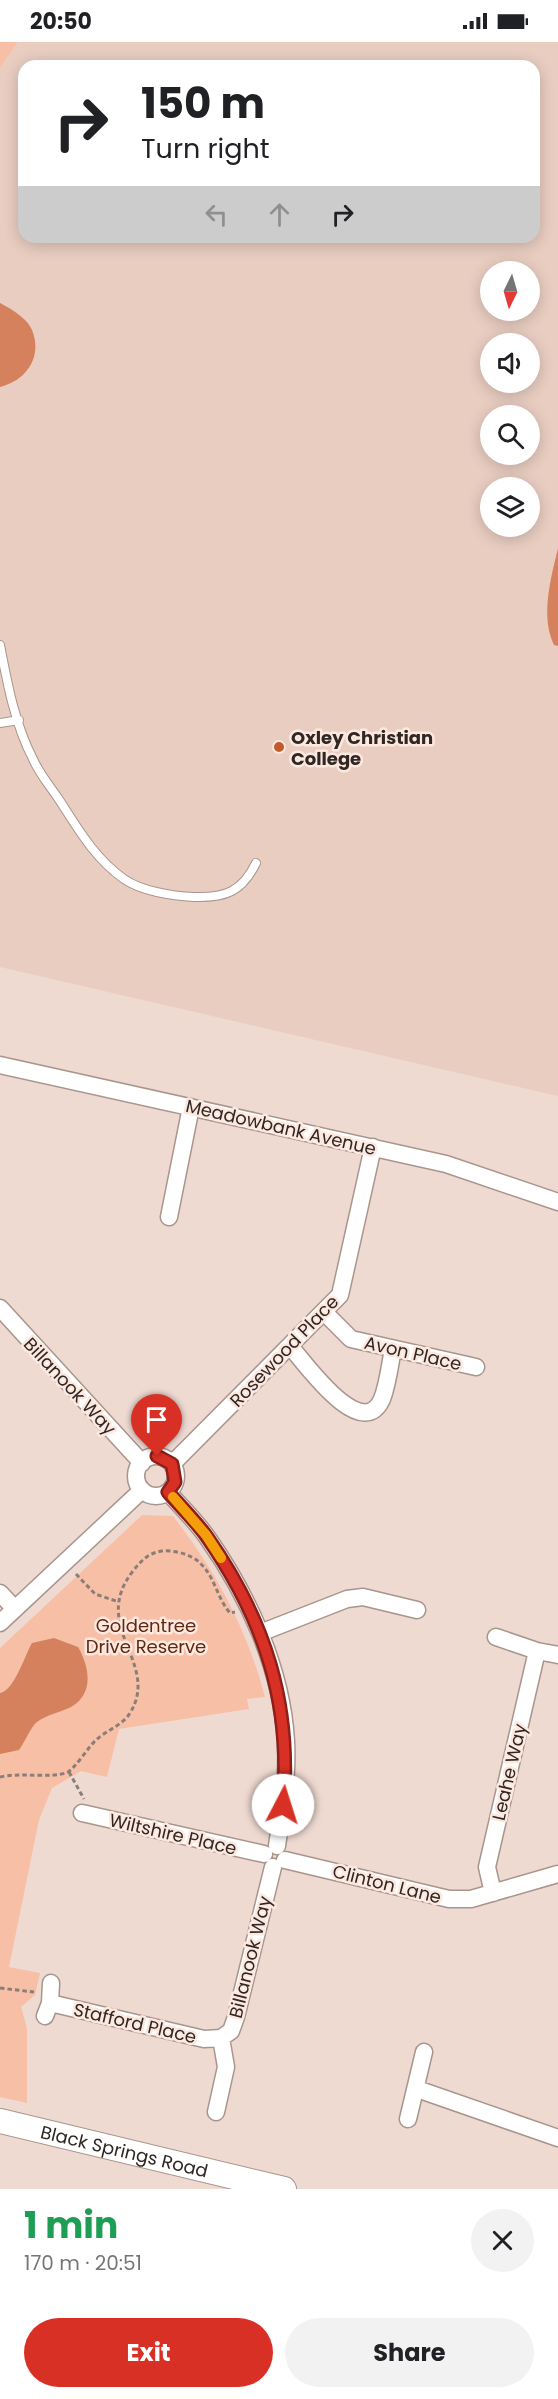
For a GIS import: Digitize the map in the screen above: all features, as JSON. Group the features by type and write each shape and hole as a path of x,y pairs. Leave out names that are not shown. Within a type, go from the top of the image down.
{"main road":[{"name":"Black Springs Road","path":"0,2121 284,2189"}],"street":[{"name":"Meadowbank Avenue","path":"0,1065 446,1164 558,1202"},
{"path":"169,1217 191,1107"},
{"name":"Rosewood Place","path":"172,1464 325,1313 340,1295 373,1147"},
{"name":"Billanook Way","path":"0,1308 142,1463"},
{"name":"Avon Place","path":"325,1313 351,1339 476,1367"},
{"path":"290,1346 342,1403 354,1412 365,1414 375,1409 382,1399 393,1348"},
{"path":"157,1456 172,1464 175,1482 168,1492 152,1495 142,1490 136,1474 142,1463 157,1456"},
{"path":"0,1623 142,1490"},
{"name":"Billanook Way","path":"168,1492 206,1535 260,1634 282,1706 286,1740 286,1773 275,1857 236,2018 231,2031 221,2038 226,2067 216,2112"},
{"path":"0,1593 15,1609"},
{"path":"260,1634 347,1599 363,1597 417,1610"},
{"path":"496,1637 537,1651 558,1655"},
{"name":"Leahe Way","path":"493,1893 487,1867 537,1651"},
{"name":"Wiltshire Place","path":"83,1806 275,1857"},
{"name":"Clinton Lane","path":"275,1857 449,1899 471,1899 558,1874"},
{"name":"Stafford Place","path":"49,1998 204,2039 221,2038"},
{"path":"408,2119 424,2052"},
{"path":"417,2089 558,2138"}],"lane":[{"path":"0,645 19,720 32,759 87,843 125,880 180,896 208,897 232,892 248,880 256,863"},
{"path":"0,723 19,720"}],"path":[{"path":"0,1777 20,1773 48,1775 69,1772 96,1740 129,1716 135,1704 136,1668 120,1628 117,1601 130,1575 142,1560 153,1552 167,1550 198,1561 212,1576 224,1606 230,1613 247,1607"},
{"path":"65,1561 95,1594 117,1601"},
{"path":"69,1772 83,1806"},
{"path":"0,1988 31,1992 49,1998"}],"shaded area":[{"name":"Oxley Christian College","path":"18,42 558,42 558,1096 0,967 0,68"},
{"path":"0,303 27,322 35,340 35,349 34,358 24,373 18,379 0,387"},
{"path":"558,548 558,646 554,645 550,634 547,609"},
{"path":"54,1638 78,1647 82,1654 88,1679 84,1694 71,1707 37,1722 19,1750 0,1754 0,1693 5,1691 14,1680 32,1643"}],"green space":[{"path":"0,42 18,42 0,68"},
{"name":"Goldentree Drive Reserve","path":"142,1515 173,1516 189,1537 216,1580 239,1624 265,1697 247,1699 249,1709 119,1729 107,1777 81,1771 52,1788 39,1820 9,1967 40,1973 35,1995 21,2007 27,2028 27,2103 0,2097 0,1648"}],"slow traffic":[{"path":"173,1497 206,1535 221,1558"}],"place":[{"name":"Oxley Christian College","path":"279,747"}],"route":[{"path":"157,1456 163,1457 172,1464 176,1476 168,1492 206,1535 226,1566 260,1634 282,1706 286,1740 283,1805"}]}
